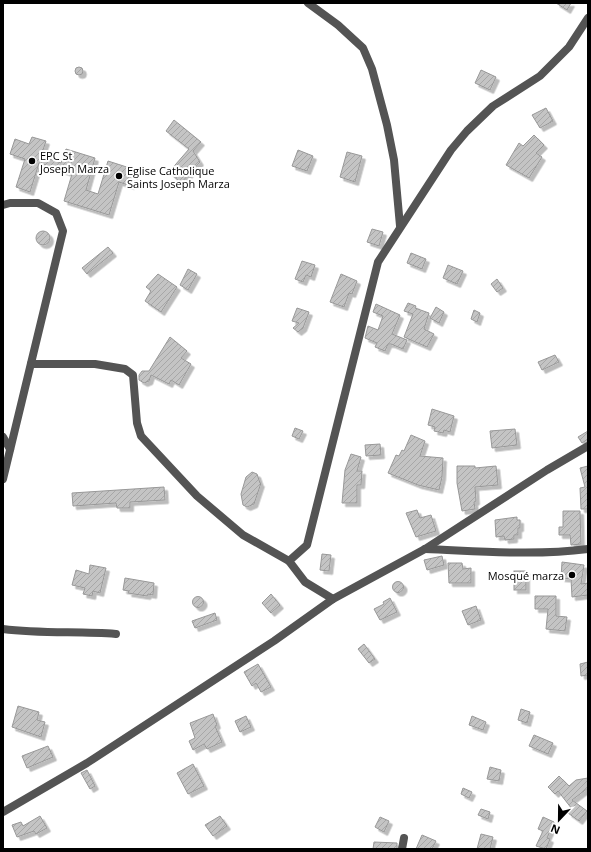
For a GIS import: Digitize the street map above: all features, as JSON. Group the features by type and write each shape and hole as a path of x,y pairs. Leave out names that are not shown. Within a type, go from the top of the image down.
{"street":[{"path":"308,3 338,25 363,48 372,69 387,125 394,160 400,226"},
{"path":"289,561 307,545 378,262 400,226 466,130 493,106 540,76 569,47 588,18"},
{"path":"3,205 10,203 38,203 56,212 63,231 3,478"},
{"path":"31,364 95,364 125,369 133,375 137,423 141,436 196,496 243,535 289,561 305,582 333,599"},
{"path":"3,437 10,449"},
{"path":"3,812 87,763 274,641 333,599 425,548 547,470 588,446"},
{"path":"425,548 508,552 566,552 588,549"},
{"path":"3,630 35,633 80,631 116,634"},
{"path":"402,849 404,838"}],"building":[{"path":"556,3 571,3 567,10"},
{"path":"79,67 82,68 82,74 79,75 76,74 75,71 76,68"},
{"path":"481,70 496,77 490,90 475,83"},
{"path":"546,108 553,121 540,128 532,115"},
{"path":"174,120 201,142 193,151 200,162 181,183 169,172 189,149 166,131"},
{"path":"534,135 544,145 536,153 542,157 529,178 506,165 519,143 523,146"},
{"name":"Eglise Catholique Saints Joseph Marza","path":"32,137 46,141 41,156 61,163 66,149 95,158 86,190 98,194 108,161 136,170 131,186 119,182 109,215 64,201 72,174 39,163 30,192 16,187 25,159 10,154 15,139 29,144"},
{"path":"298,150 313,156 307,171 292,166"},
{"path":"347,152 362,156 355,182 340,177"},
{"path":"372,229 383,232 379,246 367,242"},
{"path":"43,231 48,233 50,238 48,243 43,245 38,243 36,238 38,233"},
{"path":"108,247 113,253 87,274 82,268"},
{"path":"411,253 426,259 422,269 407,263"},
{"path":"302,261 315,265 311,277 306,275 303,282 295,279"},
{"path":"448,265 463,271 457,284 443,278"},
{"path":"188,269 197,274 188,290 180,285"},
{"path":"158,274 177,287 161,312 145,301 151,291 146,287"},
{"path":"341,274 357,281 352,294 349,293 344,307 330,302"},
{"path":"497,279 503,288 497,292 491,284"},
{"path":"408,303 416,306 415,308 429,313 424,329 434,334 427,347 404,337 413,314 404,311"},
{"path":"376,304 400,315 392,334 407,340 403,349 388,344 385,351 375,347 377,343 365,338 368,326 378,330 383,316 373,312"},
{"path":"436,307 444,312 439,323 430,318"},
{"path":"297,308 309,312 303,328 298,332 293,328 299,323 292,321"},
{"path":"474,310 480,313 477,322 471,319"},
{"path":"170,337 187,351 181,358 191,364 179,385 171,380 169,384 151,375 149,381 144,383 139,380 139,375 142,371 149,371"},
{"path":"555,355 559,362 542,370 538,362"},
{"path":"432,409 454,416 450,432 444,430 443,433 434,431 435,427 428,425"},
{"path":"295,428 303,431 299,439 292,436"},
{"path":"515,429 517,445 492,448 490,431"},
{"path":"588,431 588,439 582,443 578,437"},
{"path":"411,435 425,441 420,456 443,458 442,477 439,490 418,485 388,473 396,455 399,456 402,450 404,451"},
{"path":"380,444 381,455 366,456 365,445"},
{"path":"351,454 361,457 357,471 362,471 361,485 357,485 357,503 342,503 345,470"},
{"path":"457,466 475,466 475,468 496,466 498,485 475,487 475,509 462,511 457,483"},
{"path":"588,466 588,509 581,509 580,488 585,487 580,468"},
{"path":"252,472 257,474 261,483 254,504 247,507 243,505 241,494 246,477"},
{"path":"164,487 165,500 130,502 130,508 117,508 116,503 73,506 72,493"},
{"path":"417,510 420,518 431,515 436,531 416,537 406,513"},
{"path":"563,511 580,511 581,544 571,545 570,535 559,535 559,527 563,527"},
{"path":"517,517 517,520 520,520 520,528 518,528 518,535 514,535 514,539 505,540 504,536 496,537 495,520"},
{"path":"322,554 331,555 329,571 320,570"},
{"path":"442,556 444,565 427,570 424,560"},
{"path":"562,562 584,565 581,584 588,583 588,595 572,597 571,579 561,578"},
{"path":"448,563 462,563 463,569 471,568 471,583 449,583"},
{"path":"90,565 106,568 100,593 93,591 92,596 83,594 85,588 72,585 76,570 89,574"},
{"path":"514,571 526,571 526,590 514,590"},
{"path":"125,578 154,583 153,595 148,594 147,596 128,593 129,591 123,590"},
{"path":"398,581 402,583 404,587 402,591 398,593 394,591 392,587 394,583"},
{"path":"271,594 280,605 271,613 262,603"},
{"path":"198,596 202,598 204,602 202,606 198,608 194,606 192,602 194,598"},
{"path":"535,596 556,596 556,616 567,617 565,631 546,629 548,609 535,609"},
{"path":"390,598 397,612 380,620 374,609 384,604 383,602"},
{"path":"476,606 481,620 468,625 462,611"},
{"path":"215,613 217,620 195,628 192,621"},
{"path":"364,644 375,659 369,663 358,649"},
{"path":"588,662 588,675 581,676 580,664"},
{"path":"258,664 271,687 261,692 256,683 252,686 244,672"},
{"path":"18,706 39,712 37,720 45,722 41,737 12,727"},
{"path":"521,709 530,712 527,723 518,720"},
{"path":"213,714 217,725 215,726 222,742 207,749 204,744 193,750 189,741 195,738 190,723"},
{"path":"246,716 251,727 240,732 235,721"},
{"path":"472,716 486,722 483,730 469,725"},
{"path":"534,735 553,743 548,754 529,746"},
{"path":"48,746 53,757 27,768 22,756"},
{"path":"193,764 204,786 188,794 177,773"},
{"path":"490,767 501,770 499,781 487,779"},
{"path":"87,770 95,786 90,789 81,773"},
{"path":"559,776 569,786 576,780 588,778 588,788 572,800 587,811 579,821 568,813 572,809 558,791 555,794 548,787"},
{"path":"463,788 472,792 469,798 461,794"},
{"path":"481,809 490,812 488,819 478,815"},
{"path":"40,816 47,828 36,834 34,831 17,837 12,825 21,822 23,826"},
{"path":"220,816 227,826 213,836 205,825"},
{"path":"380,817 389,821 384,832 375,827"},
{"path":"543,817 554,822 547,838 550,839 546,849 536,846 543,831 538,829"},
{"path":"481,834 493,837 490,849 477,849"},
{"path":"422,835 436,841 432,849 416,849"},
{"path":"374,842 397,843 397,849 373,849"}],"place":[{"name":"EPC St Joseph Marza","path":"32,161"},
{"name":"Eglise Catholique Saints Joseph Marza","path":"119,176"},
{"name":"Mosqué marza","path":"572,575"}]}
